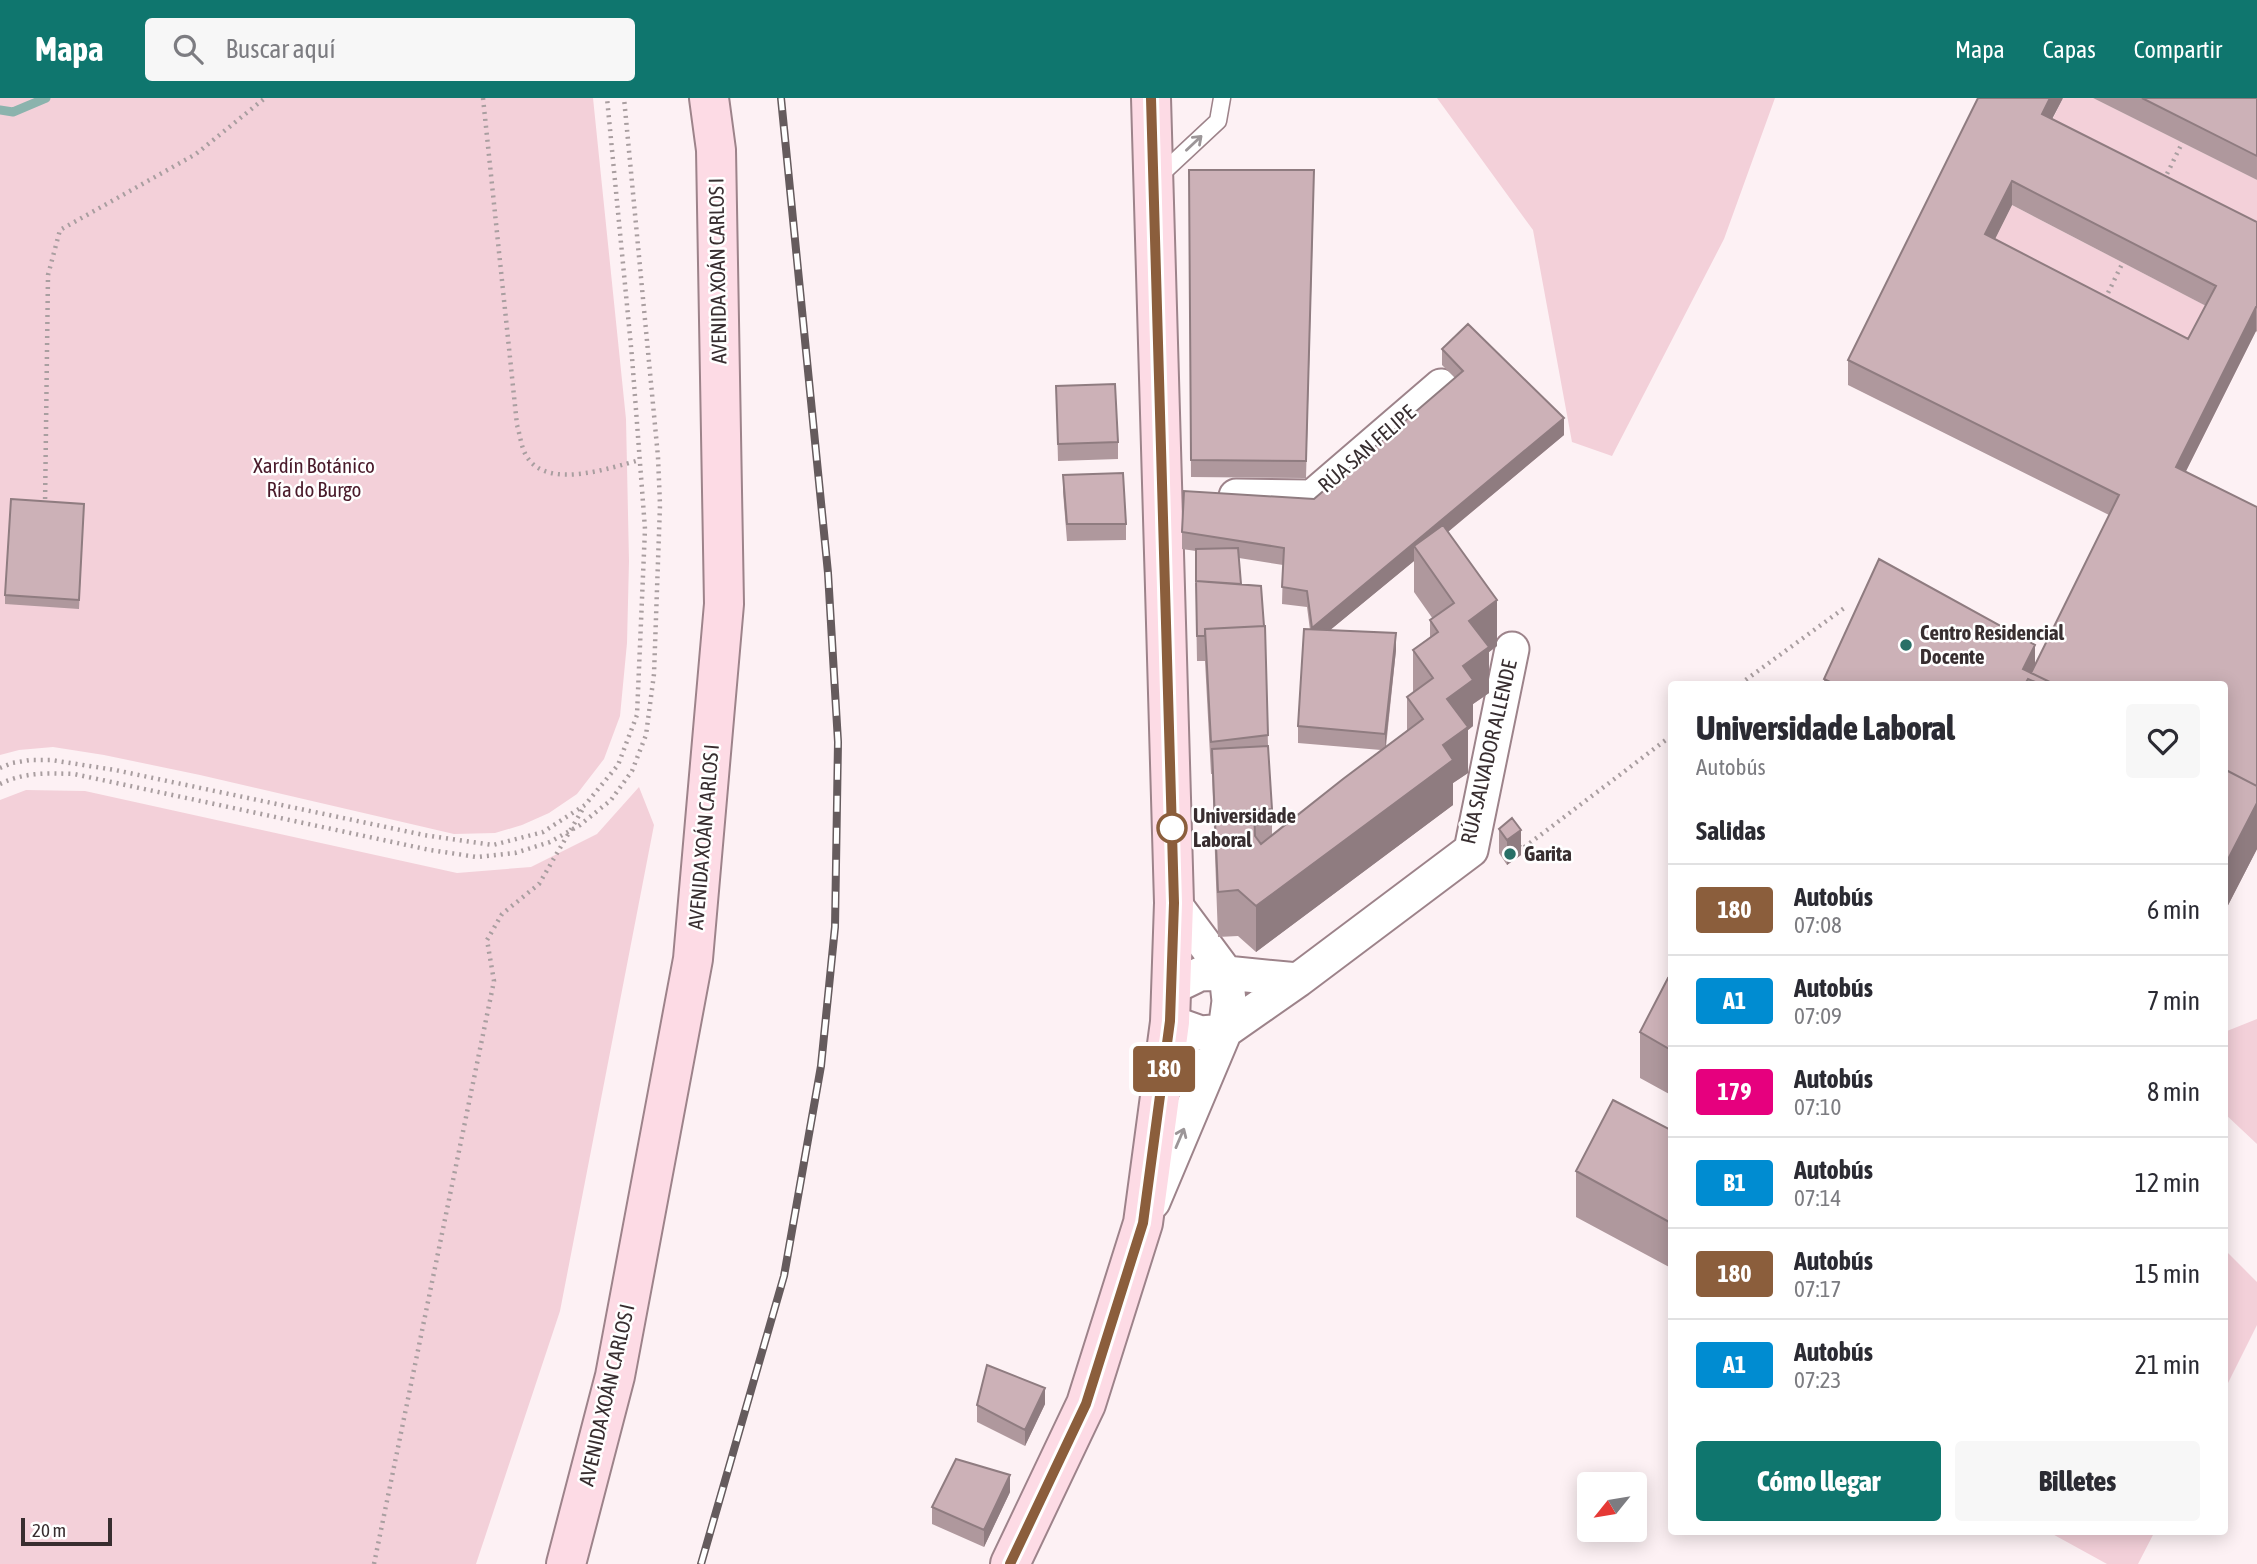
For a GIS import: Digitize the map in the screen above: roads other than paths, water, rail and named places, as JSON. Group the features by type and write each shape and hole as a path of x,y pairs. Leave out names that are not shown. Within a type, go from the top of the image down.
{"main road":[{"name":"AVENIDA XOÁN CARLOS I","path":"566,1564 615,1376 693,958 724,604 716,150 709,98"},
{"path":"1010,1564 1086,1404 1143,1223 1171,1005 1185,495 1154,181 1151,98"}],"street":[{"name":"RÚA SAN FELIPE","path":"1185,495 1312,497 1441,386"},
{"name":"RÚA SALVADOR ALLENDE","path":"1225,1031 1298,980 1471,850 1512,649"},
{"path":"1143,1223 1225,1031 1229,1001 1226,973 1174,903"},
{"path":"1225,1031 1201,1033 1171,1005 1200,974 1226,973 1298,980"}],"lane":[{"path":"1154,181 1219,121 1222,98"}],"waterway":[{"path":"0,110 13,112 46,98"}],"railway":[{"path":"701,1564 784,1276 821,1066 835,927 838,742 828,573 781,98"}],"place":[{"name":"Centro Residencial Docente","path":"1906,645"},
{"name":"Universidade Laboral","path":"1172,828"},
{"name":"Garita","path":"1510,854"}],"park label":[{"name":"Xardín Botánico Ría do Burgo","path":"314,478"}]}
